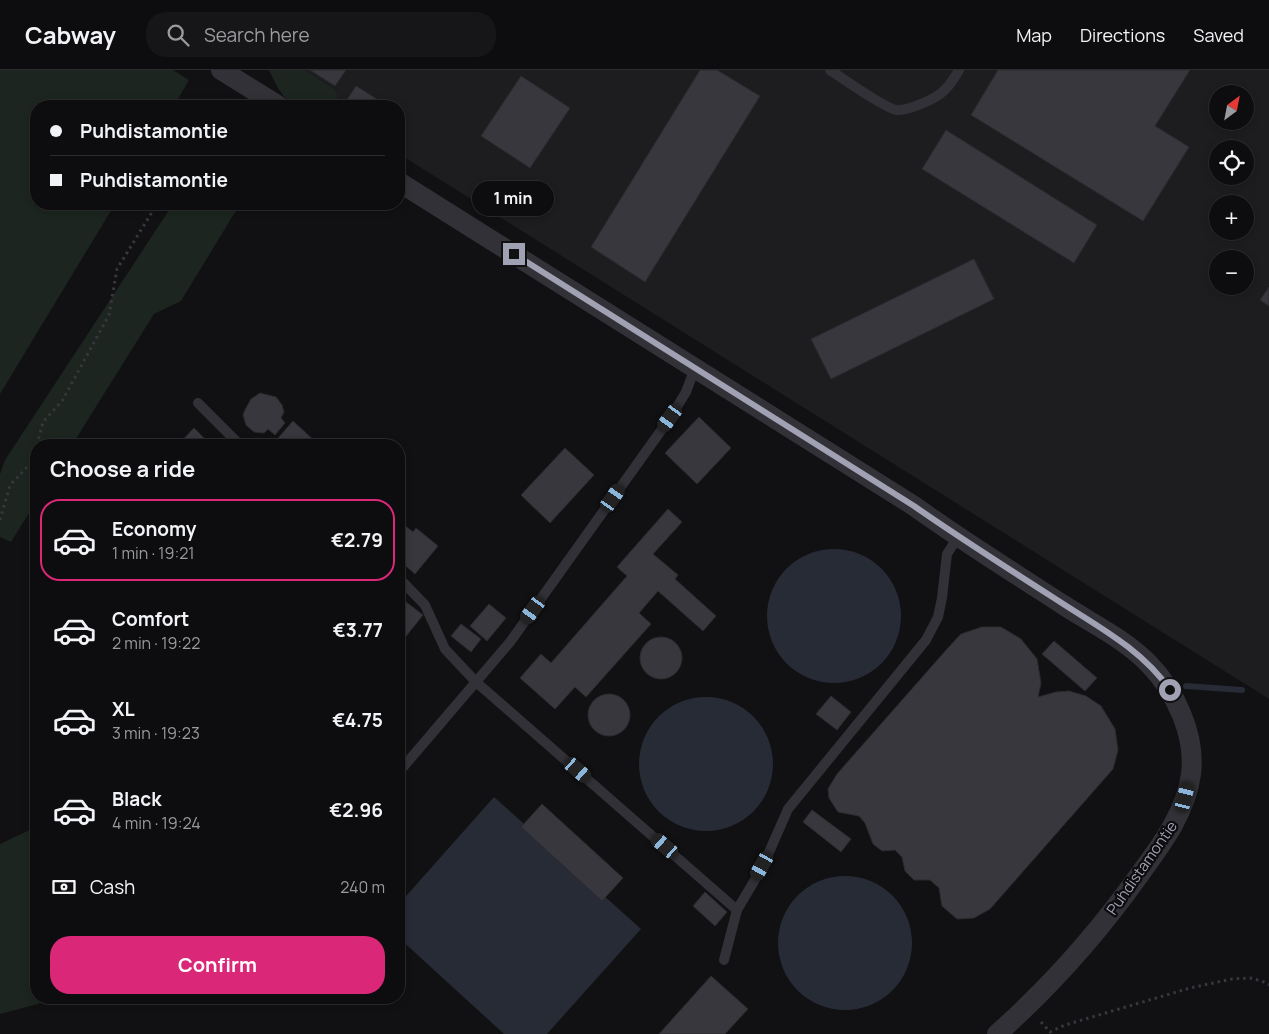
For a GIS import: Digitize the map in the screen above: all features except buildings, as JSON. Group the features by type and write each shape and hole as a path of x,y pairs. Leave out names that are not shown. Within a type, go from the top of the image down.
{"street":[{"path":"221,70 244,76 272,100"},
{"name":"Puhdistamontie","path":"405,186 905,500 958,537 1133,649 1161,677 1180,711 1188,733 1192,755 1191,774 1176,820 1163,842 1091,938 1028,1006 997,1034"}],"lane":[{"path":"830,70 883,104 897,110 913,107 940,95 952,82 959,70"},
{"path":"405,765 510,642 670,418 686,392 695,368"},
{"path":"198,403 234,439"},
{"path":"724,960 738,910 762,866 788,809 926,640 938,617 947,554 958,537"},
{"path":"405,584 425,604 445,650 476,682 738,910"}],"path":[{"path":"39,439 43,422 62,402 109,315 117,269 153,210"},
{"path":"0,520 10,485 30,463"},
{"path":"1028,1006 1049,1033 1066,1025 1180,991 1232,979 1250,978 1269,985"}],"shaded area":[{"path":"0,70 173,70 189,80 177,100 30,100 30,210 111,210 0,394"},
{"path":"267,70 1269,70 1269,699 405,158 405,100 314,100"},
{"path":"269,70 304,70 334,89 338,96 336,100 287,100"},
{"path":"169,210 236,210 181,301 154,314 76,439 30,439 30,512 11,542 0,537 0,474 5,460"},
{"path":"834,549 860,554 882,568 896,590 901,616 896,642 882,664 860,678 834,683 808,678 786,664 772,642 767,616 772,590 786,568 808,554"},
{"path":"706,697 732,702 743,708 753,717 762,727 768,738 773,764 768,790 762,801 753,811 743,820 732,826 706,831 680,826 669,820 659,811 650,801 644,790 639,764 644,738 650,727 659,717 669,708 680,702"},
{"path":"494,797 641,929 547,1034 504,1034 405,943 405,897"},
{"path":"30,830 30,1004 38,1004 0,1014 0,844"},
{"path":"845,876 871,881 882,887 892,896 901,906 907,917 912,943 907,969 901,980 892,990 882,999 871,1005 845,1010 819,1005 808,999 798,990 789,980 783,969 778,943 783,917 789,906 798,896 808,887 819,881"}],"waterway":[{"path":"1186,686 1242,690"}],"route":[{"path":"514,254 914,506 958,537 1133,649 1161,677 1170,690"}]}
